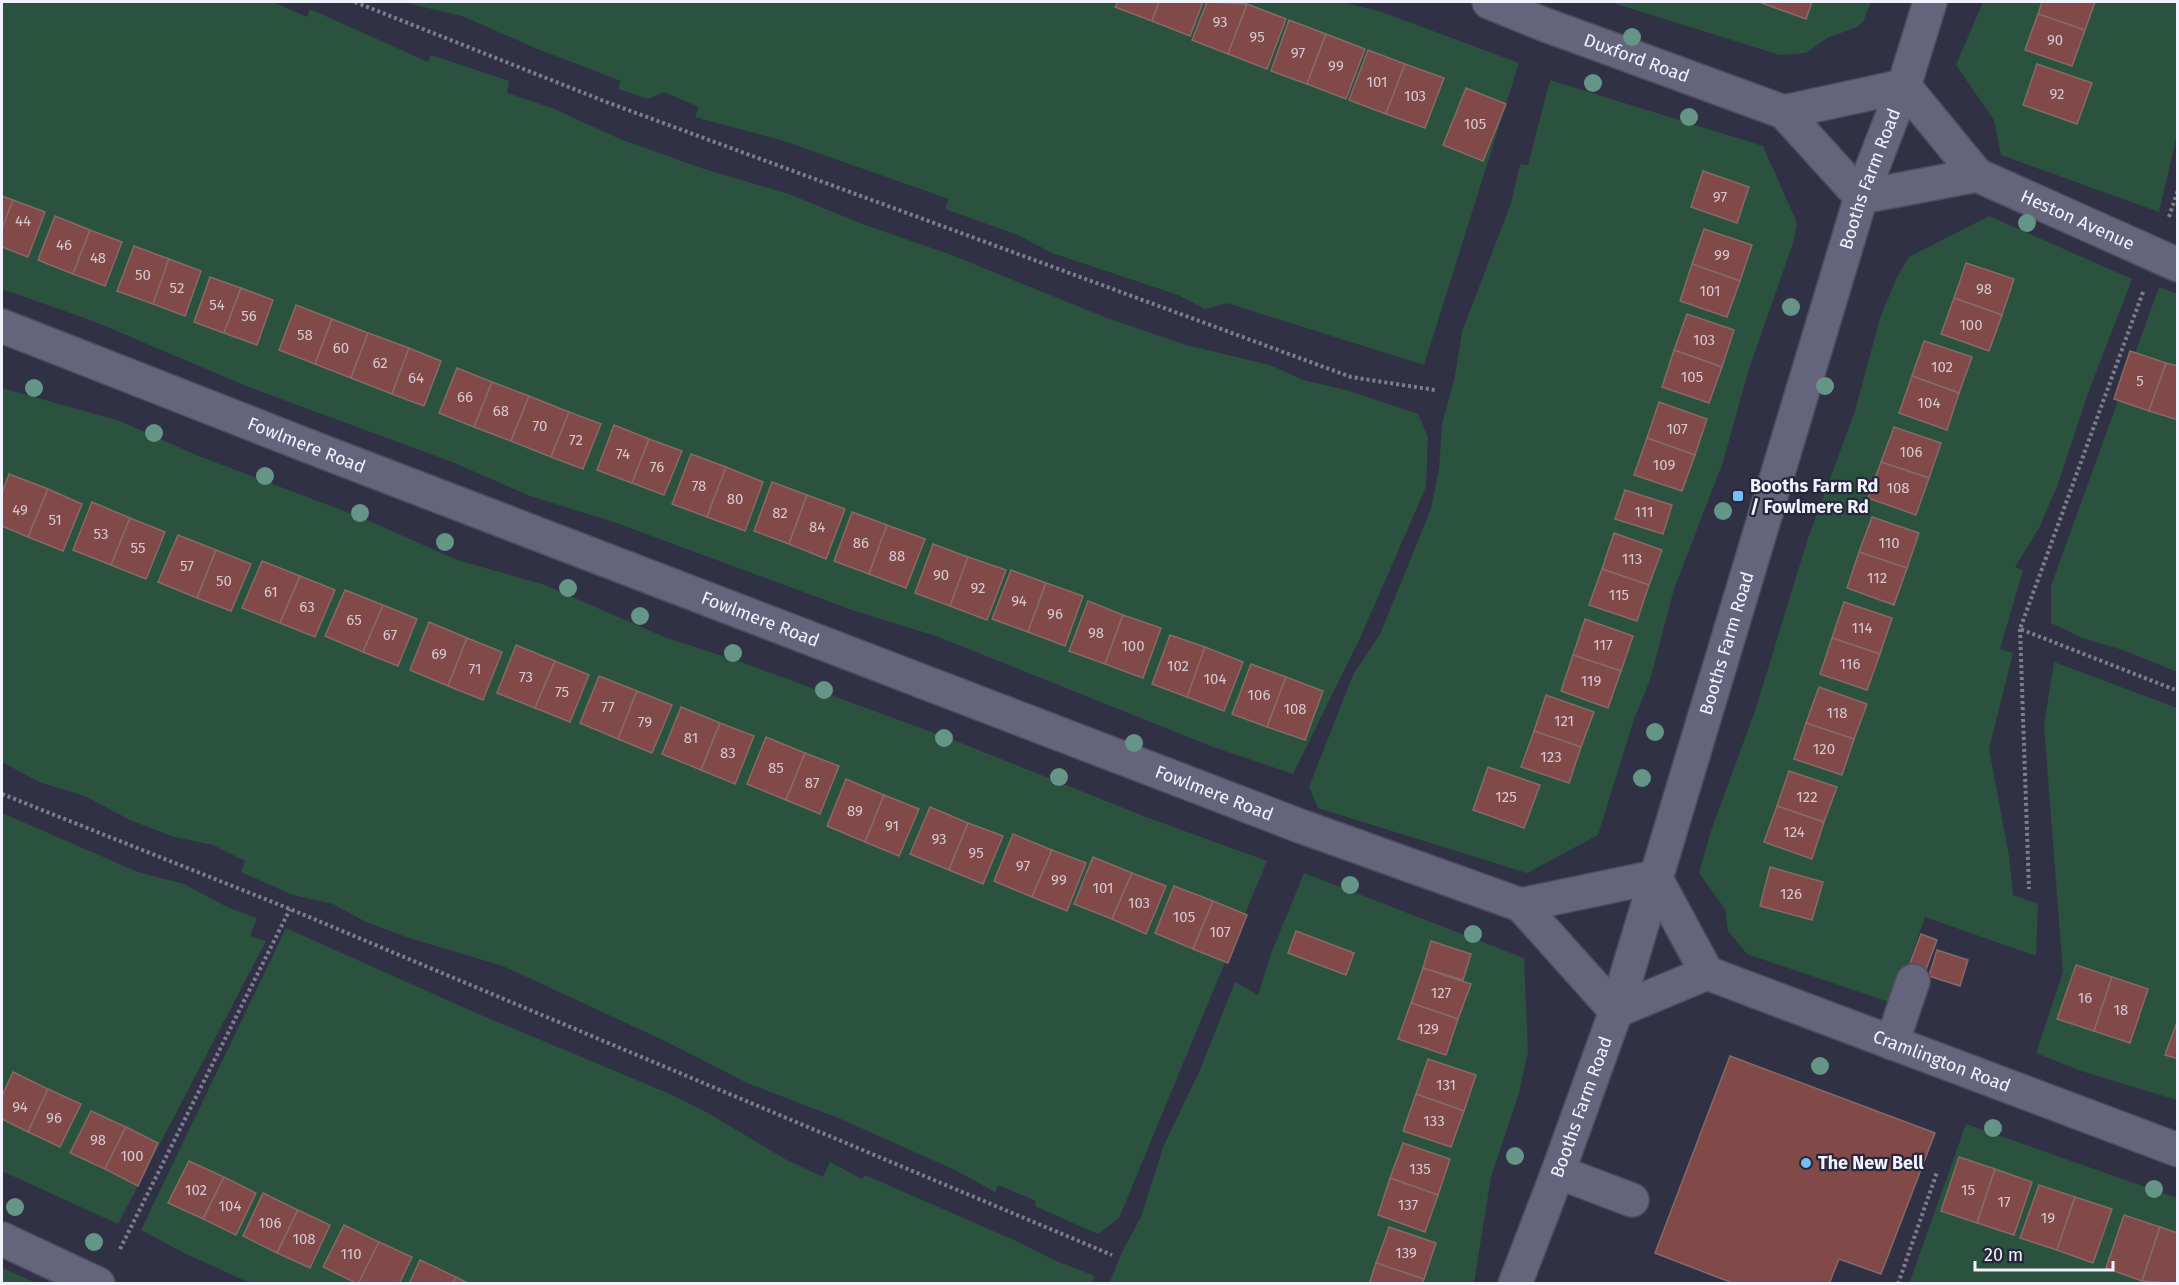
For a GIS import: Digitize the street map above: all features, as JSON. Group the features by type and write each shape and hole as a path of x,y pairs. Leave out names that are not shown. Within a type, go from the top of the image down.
{"street":[{"name":"Duxford Road","path":"1489,2 1542,24 1784,112 1861,197"},
{"name":"Booths Farm Road","path":"1515,1284 1616,1011 1861,197 1904,86 1930,2"},
{"path":"1784,112 1904,86"},
{"name":"Heston Avenue","path":"1904,86 1977,176 2167,261"},
{"path":"1861,197 1977,176"},
{"name":"Fowlmere Road","path":"2,326 321,451 1277,817 1521,905 1616,1011"},
{"path":"1521,905 1655,877 1707,973 1616,1011"},
{"name":"Cramlington Road","path":"1707,973 2178,1150"},
{"path":"1892,1043 1913,981"},
{"path":"1558,1172 1632,1200"},
{"path":"2,1239 98,1284"}],"path":[{"path":"355,2 609,104 1351,377 1435,390"},
{"path":"2029,889 2020,629 2167,261 2178,190"},
{"path":"2020,629 2178,691"},
{"path":"2,794 290,909 1112,1255"},
{"path":"118,1253 290,909"},
{"path":"1898,1284 1937,1173"}],"green space":[{"path":"2,2 273,2 307,17 310,9 428,62 431,55 509,81 507,93 552,108 620,139 704,169 789,194 865,225 949,254 1107,318 1186,345 1270,365 1303,380 1346,390 1418,414 1428,437 1426,487 1361,636 1293,774 1213,747 936,636 852,610 611,521 530,496 452,462 251,388 93,321 2,289"},
{"path":"402,2 1341,2 1379,11 1519,63 1424,365 1227,303 1205,309 1178,295 1052,253 1018,235 945,209 949,199 781,140 695,117 699,107 664,92 648,99 618,89 621,81 540,50 462,16"},
{"path":"1610,2 1871,2 1863,22 1857,27 1827,38 1806,53 1780,55"},
{"path":"1983,2 2177,2 2177,135 2159,212 2001,155 1994,120 1956,65"},
{"path":"1550,80 1763,146 1797,223 1794,240 1748,372 1723,462 1674,589 1650,680 1634,719 1598,835 1527,873 1318,808 1309,787 1353,675 1380,634 1431,509 1439,469 1442,424 1455,376 1462,332 1511,203 1520,164 1528,165"},
{"path":"1989,216 2132,279 2087,396 2058,484 2039,528 2015,567 2023,570 2000,649 2013,653 1989,749 2009,856 2013,895 2038,904 2036,956 1925,917 1895,1004 1747,954 1728,931 1725,909 1699,873 1711,831 1755,711 1808,538 1855,411 1880,318 1897,277 1909,257"},
{"path":"2159,287 2178,294 2177,672 2123,650 2082,638 2051,623 2051,586"},
{"path":"2,388 120,421 196,455 365,519 457,560 545,585 664,637 741,662 956,741 1146,817 1267,861 1119,1218 1098,1234 1035,1206 1036,1201 998,1185 995,1192 955,1170 836,1117 747,1083 667,1042 503,966 409,938 366,922 333,904 293,895 241,872 245,861 213,845 174,837 130,820 85,796 39,782 2,762"},
{"path":"2054,662 2177,708 2177,1100 2081,1071 2036,1053 2063,972 2044,725"},
{"path":"2,813 138,872 184,884 229,908 257,918 250,936 266,941 118,1224 2,1171"},
{"path":"1304,873 1524,958 1528,1052 1519,1093 1491,1177 1474,1283 1109,1284 1122,1252 1141,1217 1164,1145 1200,1070 1235,982 1258,995 1271,954"},
{"path":"286,928 476,1013 670,1094 708,1113 785,1159 823,1177 830,1162 862,1179 865,1175 1054,1260 1095,1276 1091,1284 250,1283 184,1253 141,1230"},
{"path":"1966,1124 2177,1198 2177,1283 1909,1284"},
{"path":"2,1268 36,1283 2,1283"}],"building":[{"path":"1118,2 1159,2 1152,21 1115,7"},
{"path":"1159,2 1203,2 1190,36 1152,21"},
{"path":"1207,2 1247,4 1228,54 1192,40"},
{"path":"1759,2 1812,2 1806,19"},
{"path":"2042,2 2095,2 2085,30 2038,14"},
{"path":"1247,4 1286,19 1267,69 1228,54"},
{"path":"2038,14 2085,30 2072,66 2025,50"},
{"path":"1289,20 1326,34 1307,84 1271,71"},
{"path":"1326,34 1365,49 1346,99 1307,84"},
{"path":"1368,50 1405,64 1386,114 1349,100"},
{"path":"1405,64 1444,78 1425,128 1386,114"},
{"path":"2037,64 2092,83 2077,124 2023,105"},
{"path":"1466,88 1506,104 1483,161 1443,145"},
{"path":"1703,171 1749,187 1737,223 1691,207"},
{"path":"2,196 13,200 2,229"},
{"path":"13,200 45,212 28,257 2,247 2,229"},
{"path":"55,216 90,230 73,274 38,260"},
{"path":"1704,229 1752,245 1740,281 1692,264"},
{"path":"90,230 122,242 105,286 73,274"},
{"path":"134,246 169,259 153,304 117,291"},
{"path":"169,259 201,271 185,316 153,304"},
{"path":"1966,263 2014,279 2002,315 1954,298"},
{"path":"1692,264 1740,281 1727,317 1680,301"},
{"path":"210,277 241,288 224,333 194,322"},
{"path":"241,288 273,300 257,345 224,333"},
{"path":"1954,298 2002,315 1989,351 1941,334"},
{"path":"296,305 332,319 315,364 279,350"},
{"path":"1687,314 1734,330 1722,367 1674,350"},
{"path":"332,319 368,333 351,378 315,364"},
{"path":"368,333 409,348 392,394 351,378"},
{"path":"1924,341 1972,357 1959,393 1912,376"},
{"path":"409,348 441,361 424,406 392,394"},
{"path":"1674,350 1722,367 1709,403 1662,387"},
{"path":"2130,351 2166,363 2149,411 2114,399"},
{"path":"2166,363 2178,366 2178,420 2149,411"},
{"path":"457,368 492,382 474,427 439,413"},
{"path":"1912,376 1959,393 1947,430 1899,413"},
{"path":"492,382 529,396 511,441 474,427"},
{"path":"529,396 569,412 551,457 511,441"},
{"path":"1659,402 1707,419 1695,455 1647,438"},
{"path":"569,412 601,424 583,469 551,457"},
{"path":"614,425 649,439 632,483 597,470"},
{"path":"1894,427 1941,443 1929,478 1881,462"},
{"path":"1647,438 1695,455 1682,491 1634,475"},
{"path":"649,439 682,451 664,495 632,483"},
{"path":"691,454 726,467 707,517 672,504"},
{"path":"1881,462 1929,478 1916,515 1868,498"},
{"path":"726,467 763,482 745,531 707,517"},
{"path":"9,474 48,489 28,537 2,526 2,493"},
{"path":"772,482 807,495 789,544 754,531"},
{"path":"48,489 82,504 63,551 28,537"},
{"path":"1625,490 1672,505 1663,534 1615,519"},
{"path":"807,495 845,509 826,559 789,544"},
{"path":"92,502 130,518 111,565 73,550"},
{"path":"852,512 887,525 869,574 834,561"},
{"path":"1872,517 1919,533 1907,568 1859,552"},
{"path":"130,518 165,532 146,579 111,565"},
{"path":"887,525 925,539 906,588 869,574"},
{"path":"1614,533 1662,550 1649,585 1602,569"},
{"path":"178,535 216,550 197,598 158,582"},
{"path":"933,544 968,557 950,606 915,593"},
{"path":"216,550 251,564 231,611 197,598"},
{"path":"1859,552 1907,568 1894,605 1847,588"},
{"path":"968,557 1006,570 987,620 950,606"},
{"path":"262,561 300,576 280,623 242,608"},
{"path":"1602,569 1649,585 1637,621 1589,605"},
{"path":"1011,570 1046,583 1028,632 992,619"},
{"path":"300,576 335,590 315,637 280,623"},
{"path":"1046,583 1083,596 1065,646 1028,632"},
{"path":"345,590 383,605 363,652 325,636"},
{"path":"1088,601 1123,615 1105,664 1069,651"},
{"path":"1844,602 1892,618 1880,654 1832,638"},
{"path":"383,605 417,619 398,666 363,652"},
{"path":"1123,615 1161,628 1143,678 1105,664"},
{"path":"1585,619 1633,636 1621,671 1573,655"},
{"path":"429,622 467,638 448,686 410,670"},
{"path":"1170,635 1205,647 1187,697 1152,684"},
{"path":"467,638 502,652 483,700 448,686"},
{"path":"1832,638 1880,654 1867,690 1820,674"},
{"path":"516,645 555,661 535,708 497,693"},
{"path":"1205,647 1243,662 1224,711 1187,697"},
{"path":"1573,655 1621,671 1608,708 1561,691"},
{"path":"555,661 589,675 570,722 535,708"},
{"path":"1251,664 1286,677 1267,727 1232,714"},
{"path":"599,676 637,691 618,739 580,723"},
{"path":"1286,677 1323,691 1305,740 1267,727"},
{"path":"1819,687 1867,704 1854,739 1806,723"},
{"path":"637,691 672,705 652,753 618,739"},
{"path":"1546,695 1594,712 1581,747 1534,731"},
{"path":"681,707 720,723 701,770 662,754"},
{"path":"720,723 754,736 735,784 701,770"},
{"path":"1806,723 1854,739 1842,775 1794,759"},
{"path":"1534,731 1581,747 1569,783 1521,767"},
{"path":"766,737 805,753 786,800 747,784"},
{"path":"805,753 839,766 820,814 786,800"},
{"path":"1488,767 1540,785 1524,828 1473,810"},
{"path":"1789,771 1837,787 1824,822 1777,806"},
{"path":"846,779 884,795 865,842 827,826"},
{"path":"884,795 919,809 899,856 865,842"},
{"path":"1777,806 1824,822 1812,859 1764,842"},
{"path":"930,807 968,823 949,870 910,854"},
{"path":"968,823 1003,836 983,884 949,870"},
{"path":"1013,834 1052,850 1032,897 994,881"},
{"path":"1052,850 1086,863 1067,911 1032,897"},
{"path":"1093,857 1132,873 1112,919 1074,904"},
{"path":"1770,867 1823,882 1812,920 1760,906"},
{"path":"1132,873 1166,886 1146,934 1112,919"},
{"path":"1174,886 1213,901 1193,949 1155,933"},
{"path":"1213,901 1247,915 1228,963 1193,949"},
{"path":"1296,931 1354,953 1346,975 1288,953"},
{"path":"1921,934 1937,940 1925,972 1909,966"},
{"path":"1431,941 1471,954 1463,980 1423,968"},
{"path":"1937,950 1968,960 1960,986 1929,976"},
{"path":"2076,965 2112,977 2094,1031 2057,1019"},
{"path":"1423,968 1471,984 1458,1019 1411,1003"},
{"path":"2112,977 2148,989 2130,1043 2094,1031"},
{"path":"1411,1003 1458,1019 1446,1055 1398,1039"},
{"path":"2178,1019 2178,1059 2165,1055"},
{"name":"The New Bell","path":"1730,1056 1935,1133 1881,1274 1839,1259 1829,1284 1735,1284 1655,1253"},
{"path":"1428,1059 1476,1075 1464,1111 1416,1094"},
{"path":"13,1072 48,1089 28,1132 2,1119 2,1096"},
{"path":"48,1089 81,1104 60,1147 28,1132"},
{"path":"1416,1094 1464,1111 1451,1147 1403,1131"},
{"path":"91,1111 126,1127 105,1169 70,1153"},
{"path":"126,1127 158,1143 138,1186 105,1169"},
{"path":"1403,1143 1450,1159 1438,1195 1390,1178"},
{"path":"1959,1157 1995,1169 1977,1223 1941,1211"},
{"path":"189,1161 224,1177 203,1219 168,1203"},
{"path":"1995,1169 2032,1182 2014,1235 1977,1223"},
{"path":"224,1177 256,1193 236,1235 203,1219"},
{"path":"1390,1178 1438,1195 1425,1232 1378,1215"},
{"path":"2039,1185 2075,1197 2057,1250 2020,1238"},
{"path":"263,1193 298,1210 277,1253 243,1236"},
{"path":"2075,1197 2112,1209 2093,1263 2057,1250"},
{"path":"298,1210 330,1225 310,1268 277,1253"},
{"path":"2124,1215 2160,1227 2142,1281 2106,1268"},
{"path":"344,1225 379,1242 358,1284 323,1267"},
{"path":"1389,1227 1436,1243 1424,1279 1376,1263"},
{"path":"2160,1227 2178,1233 2178,1284 2142,1281"},
{"path":"379,1242 412,1257 399,1284 358,1284"},
{"path":"420,1260 456,1277 452,1284 409,1284"},
{"path":"1376,1263 1424,1279 1422,1284 1369,1284"},
{"path":"456,1277 469,1284 452,1284"}],"place":[{"name":"Booths Farm Rd / Fowlmere Rd","path":"1738,496"},
{"name":"The New Bell","path":"1806,1163"}]}
